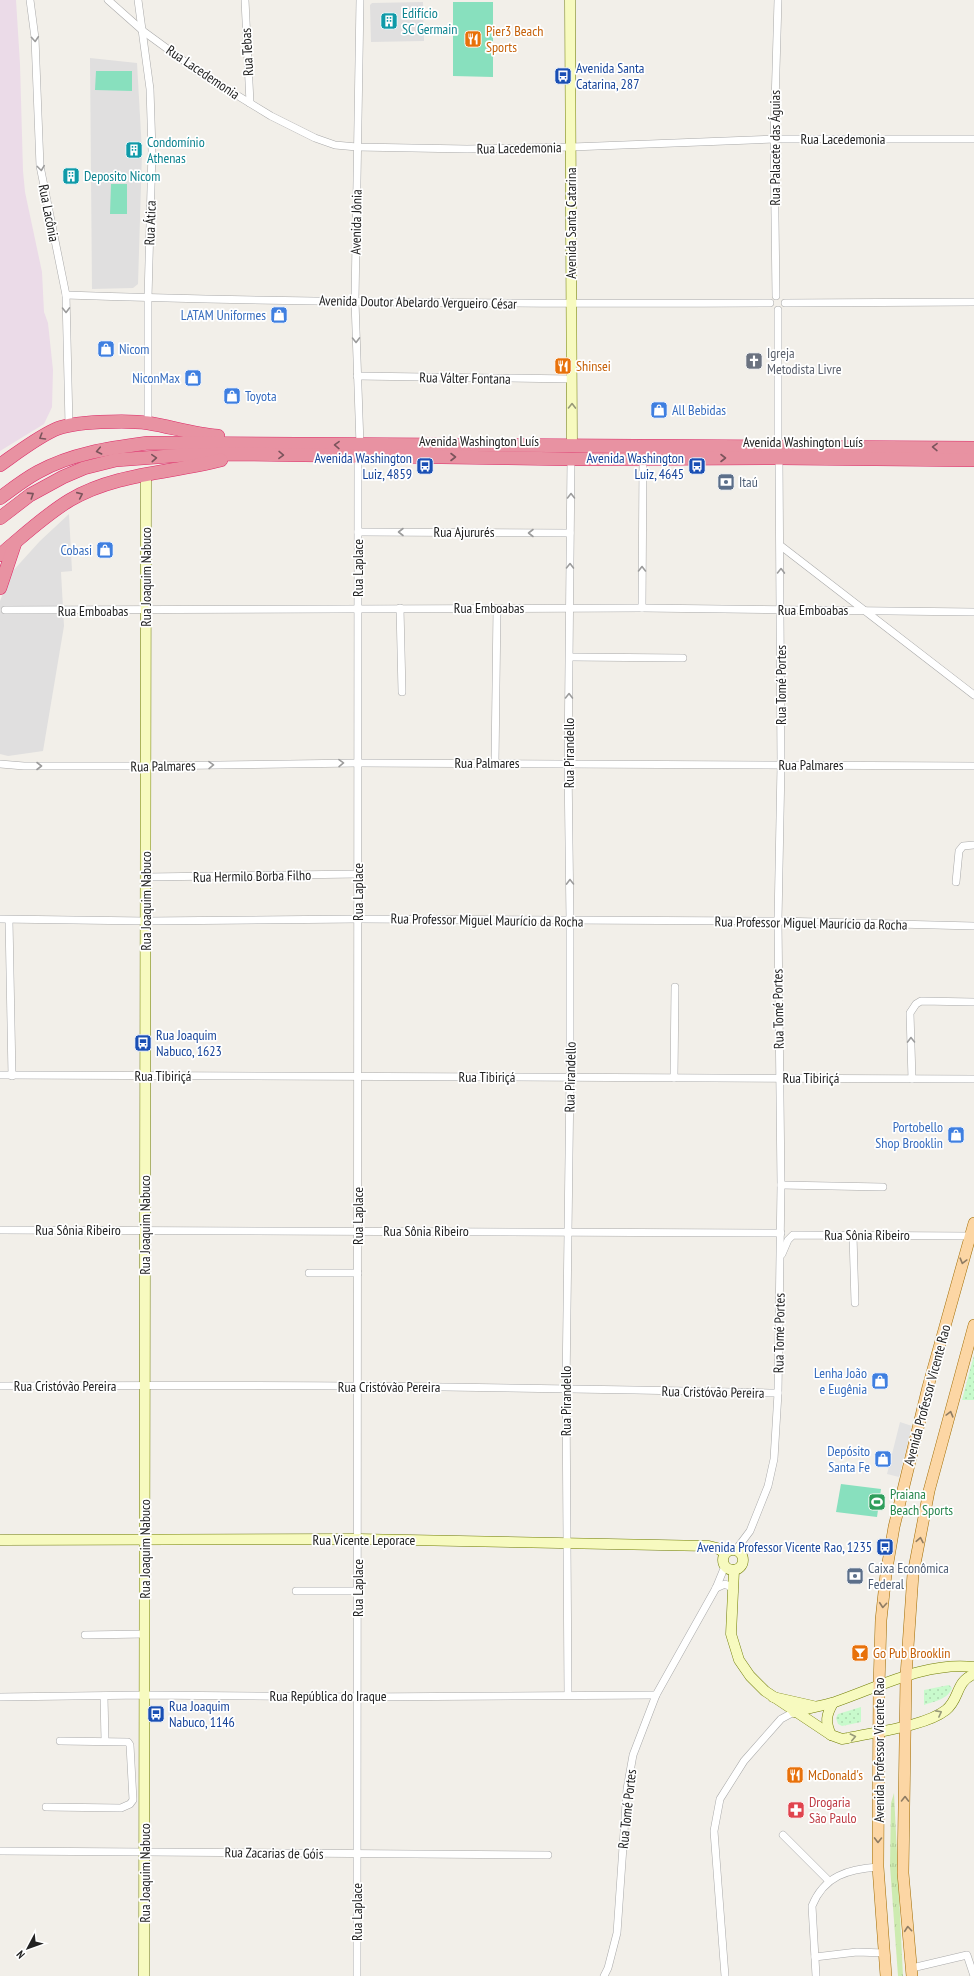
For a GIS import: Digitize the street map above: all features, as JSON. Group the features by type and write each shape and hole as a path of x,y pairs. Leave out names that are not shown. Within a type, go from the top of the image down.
{"highway":[{"path":"0,465 55,429 69,426 119,421 148,423 184,432 221,436 241,449"},
{"name":"Avenida Washington Luís","path":"0,498 39,471 63,461 98,450 148,443 207,444 241,449 359,451 571,459 642,458 779,452 974,448"},
{"name":"Avenida Washington Luís","path":"359,451 572,446 779,452 974,460"},
{"path":"0,555 42,519 71,500 97,488 146,474 194,467 241,449"},
{"name":"Avenida Washington Luís","path":"0,518 30,495 63,477 84,468 116,460 222,455 241,449"},
{"path":"0,543 15,543"},
{"path":"0,588 15,543"}],"main road":[{"name":"Avenida Professor Vicente Rao","path":"886,1976 878,1867 880,1731 879,1686 881,1620 886,1574 894,1527 928,1387 974,1224"},
{"name":"Avenida Professor Vicente Rao","path":"912,1972 903,1873 907,1725 906,1676 913,1574 928,1498 974,1325"}],"street":[{"name":"Rua Lacônia","path":"30,0 35,38 40,166 66,295 69,426"},
{"name":"Rua Lacedemonia","path":"108,0 144,31 199,72 250,103 314,138 336,145 357,147 466,149 572,147 774,139 974,139"},
{"name":"Rua Ática","path":"138,0 144,31 150,89 152,151 148,298 148,423"},
{"name":"Rua Tebas","path":"245,0 250,103"},
{"name":"Avenida Jônia","path":"359,451 355,301 360,0"},
{"name":"Avenida Santa Catarina","path":"570,0 572,147 572,446"},
{"name":"Rua Palacete das Águias","path":"776,296 774,139 778,0"},
{"name":"Avenida Doutor Abelardo Vergueiro César","path":"66,295 148,298 571,304 770,303"},
{"path":"778,310 774,309 770,303 772,298 776,296 781,297 785,303"},
{"path":"785,303 974,302"},
{"path":"778,310 783,307 785,303"},
{"path":"778,310 779,452"},
{"name":"Rua Válter Fontana","path":"357,376 572,379"},
{"name":"Rua Laplace","path":"357,1976 359,451"},
{"name":"Rua Tomé Portes","path":"730,1552 750,1531 768,1486 774,1459 778,1393 781,1233 778,921 781,765 781,546 779,452"},
{"path":"642,458 642,608"},
{"name":"Rua Pirandello","path":"568,1695 566,1388 570,1078 568,764 571,459"},
{"name":"Rua Joaquim Nabuco","path":"144,1976 146,1852 144,1695 146,474"},
{"name":"Rua Ajururés","path":"358,532 570,533"},
{"path":"781,546 974,695"},
{"path":"400,608 402,692"},
{"name":"Rua Emboabas","path":"4,610 146,611 400,608 642,608 974,612"},
{"path":"495,764 497,608"},
{"path":"570,657 683,658"},
{"name":"Rua Palmares","path":"0,764 24,766 146,766 358,762 974,766"},
{"path":"956,882 958,850 963,846 974,845"},
{"name":"Rua Hermilo Borba Filho","path":"146,877 358,874"},
{"name":"Rua Professor Miguel Maurício da Rocha","path":"0,919 146,921 358,919 778,921 974,926"},
{"path":"9,920 12,1076"},
{"path":"674,1078 675,987"},
{"path":"912,1079 910,1013 912,1007 921,1001 974,1002"},
{"name":"Rua Tibiriçá","path":"0,1076 974,1079"},
{"path":"781,1185 883,1187"},
{"name":"Rua Sônia Ribeiro","path":"0,1230 781,1233"},
{"path":"853,1235 856,1303"},
{"name":"Rua Sônia Ribeiro","path":"780,1260 791,1236 970,1236"},
{"path":"309,1273 358,1272"},
{"name":"Rua Cristóvão Pereira","path":"0,1386 358,1386 566,1388 778,1393"},
{"name":"Rua Vicente Leporace","path":"0,1540 145,1541 358,1539 709,1546 730,1552"},
{"path":"730,1568 740,1567 742,1561 740,1554 730,1552 723,1560 730,1568 734,1592 731,1634 739,1660 750,1676 773,1697 831,1735 848,1738 907,1725 934,1716 946,1710 953,1703 959,1686 974,1674"},
{"name":"Rua Tomé Portes","path":"604,1976 613,1950 617,1932 627,1789 633,1755 656,1695 716,1588 730,1568"},
{"path":"716,1588 725,1584 734,1592"},
{"path":"296,1591 358,1592"},
{"path":"85,1635 145,1634"},
{"path":"948,1667 955,1674 959,1686"},
{"path":"725,1976 714,1832 720,1799 748,1756 781,1719 794,1712 833,1702 922,1671 948,1667 974,1667"},
{"name":"Rua República do Iraque","path":"0,1697 144,1695 358,1697 656,1695"},
{"path":"104,1696 105,1741"},
{"path":"773,1697 788,1699 813,1706"},
{"path":"831,1735 826,1725 826,1718 833,1702"},
{"path":"46,1807 121,1808 130,1804 133,1800 130,1745 124,1741 60,1741"},
{"path":"783,1835 829,1882"},
{"name":"Rua Zacarias de Góis","path":"0,1851 548,1855"},
{"path":"816,1976 812,1906 815,1898 829,1882 850,1870 878,1867"},
{"path":"815,1957 857,1952 884,1953"},
{"path":"912,1972 967,1955 974,1976"}],"shaded area":[{"path":"0,0 16,0 25,192 42,272 44,312 48,323 53,370 52,407 44,424 0,451"},
{"path":"423,2 424,41 371,42 370,5 372,3"},
{"path":"90,58 137,63 142,152 138,284 133,288 92,289"},
{"path":"69,514 72,571 61,572 64,626 43,751 8,756 0,754 0,601 11,573 40,541"},
{"path":"900,1422 912,1426 899,1477 887,1474"}],"green space":[{"name":"Pier3 Beach Sports","path":"453,2 493,2 493,77 453,76"},
{"path":"96,71 132,71 132,91 95,90"},
{"path":"111,184 127,184 127,214 110,214"},
{"path":"974,1355 974,1400 962,1400"},
{"path":"841,1484 881,1489 877,1517 836,1512"},
{"path":"949,1685 952,1688 944,1698 924,1705 924,1690"},
{"path":"861,1707 861,1722 842,1726 838,1724 836,1718 838,1714"},
{"path":"894,1793 903,1976 898,1976 890,1866 891,1803"}],"place":[{"name":"Edifício SC Germain","path":"389,21"},
{"name":"Pier3 Beach Sports","path":"473,39"},
{"name":"Avenida Santa Catarina, 287","path":"563,76"},
{"name":"Condomínio Athenas","path":"134,150"},
{"name":"Deposito Nicom","path":"71,176"},
{"name":"LATAM Uniformes","path":"279,315"},
{"name":"Nicom","path":"106,349"},
{"name":"Igreja Metodista Livre","path":"754,361"},
{"name":"Shinsei","path":"563,366"},
{"name":"NiconMax","path":"193,378"},
{"name":"Toyota","path":"232,396"},
{"name":"All Bebidas","path":"659,410"},
{"name":"Avenida Washington Luiz, 4859","path":"425,466"},
{"name":"Avenida Washington Luiz, 4645","path":"697,466"},
{"name":"Itaú","path":"726,482"},
{"name":"Cobasi","path":"105,550"},
{"name":"Rua Joaquim Nabuco, 1623","path":"143,1043"},
{"name":"Portobello Shop Brooklin","path":"956,1135"},
{"name":"Lenha João e Eugênia","path":"880,1381"},
{"name":"Depósito Santa Fe","path":"883,1459"},
{"name":"Praiana Beach Sports","path":"877,1502"},
{"name":"Avenida Professor Vicente Rao, 1235","path":"885,1547"},
{"name":"Caixa Econômica Federal","path":"855,1576"},
{"name":"Go Pub Brooklin","path":"860,1653"},
{"name":"Rua Joaquim Nabuco, 1146","path":"156,1714"},
{"name":"McDonald's","path":"795,1775"},
{"name":"Drogaria São Paulo","path":"796,1810"}]}
